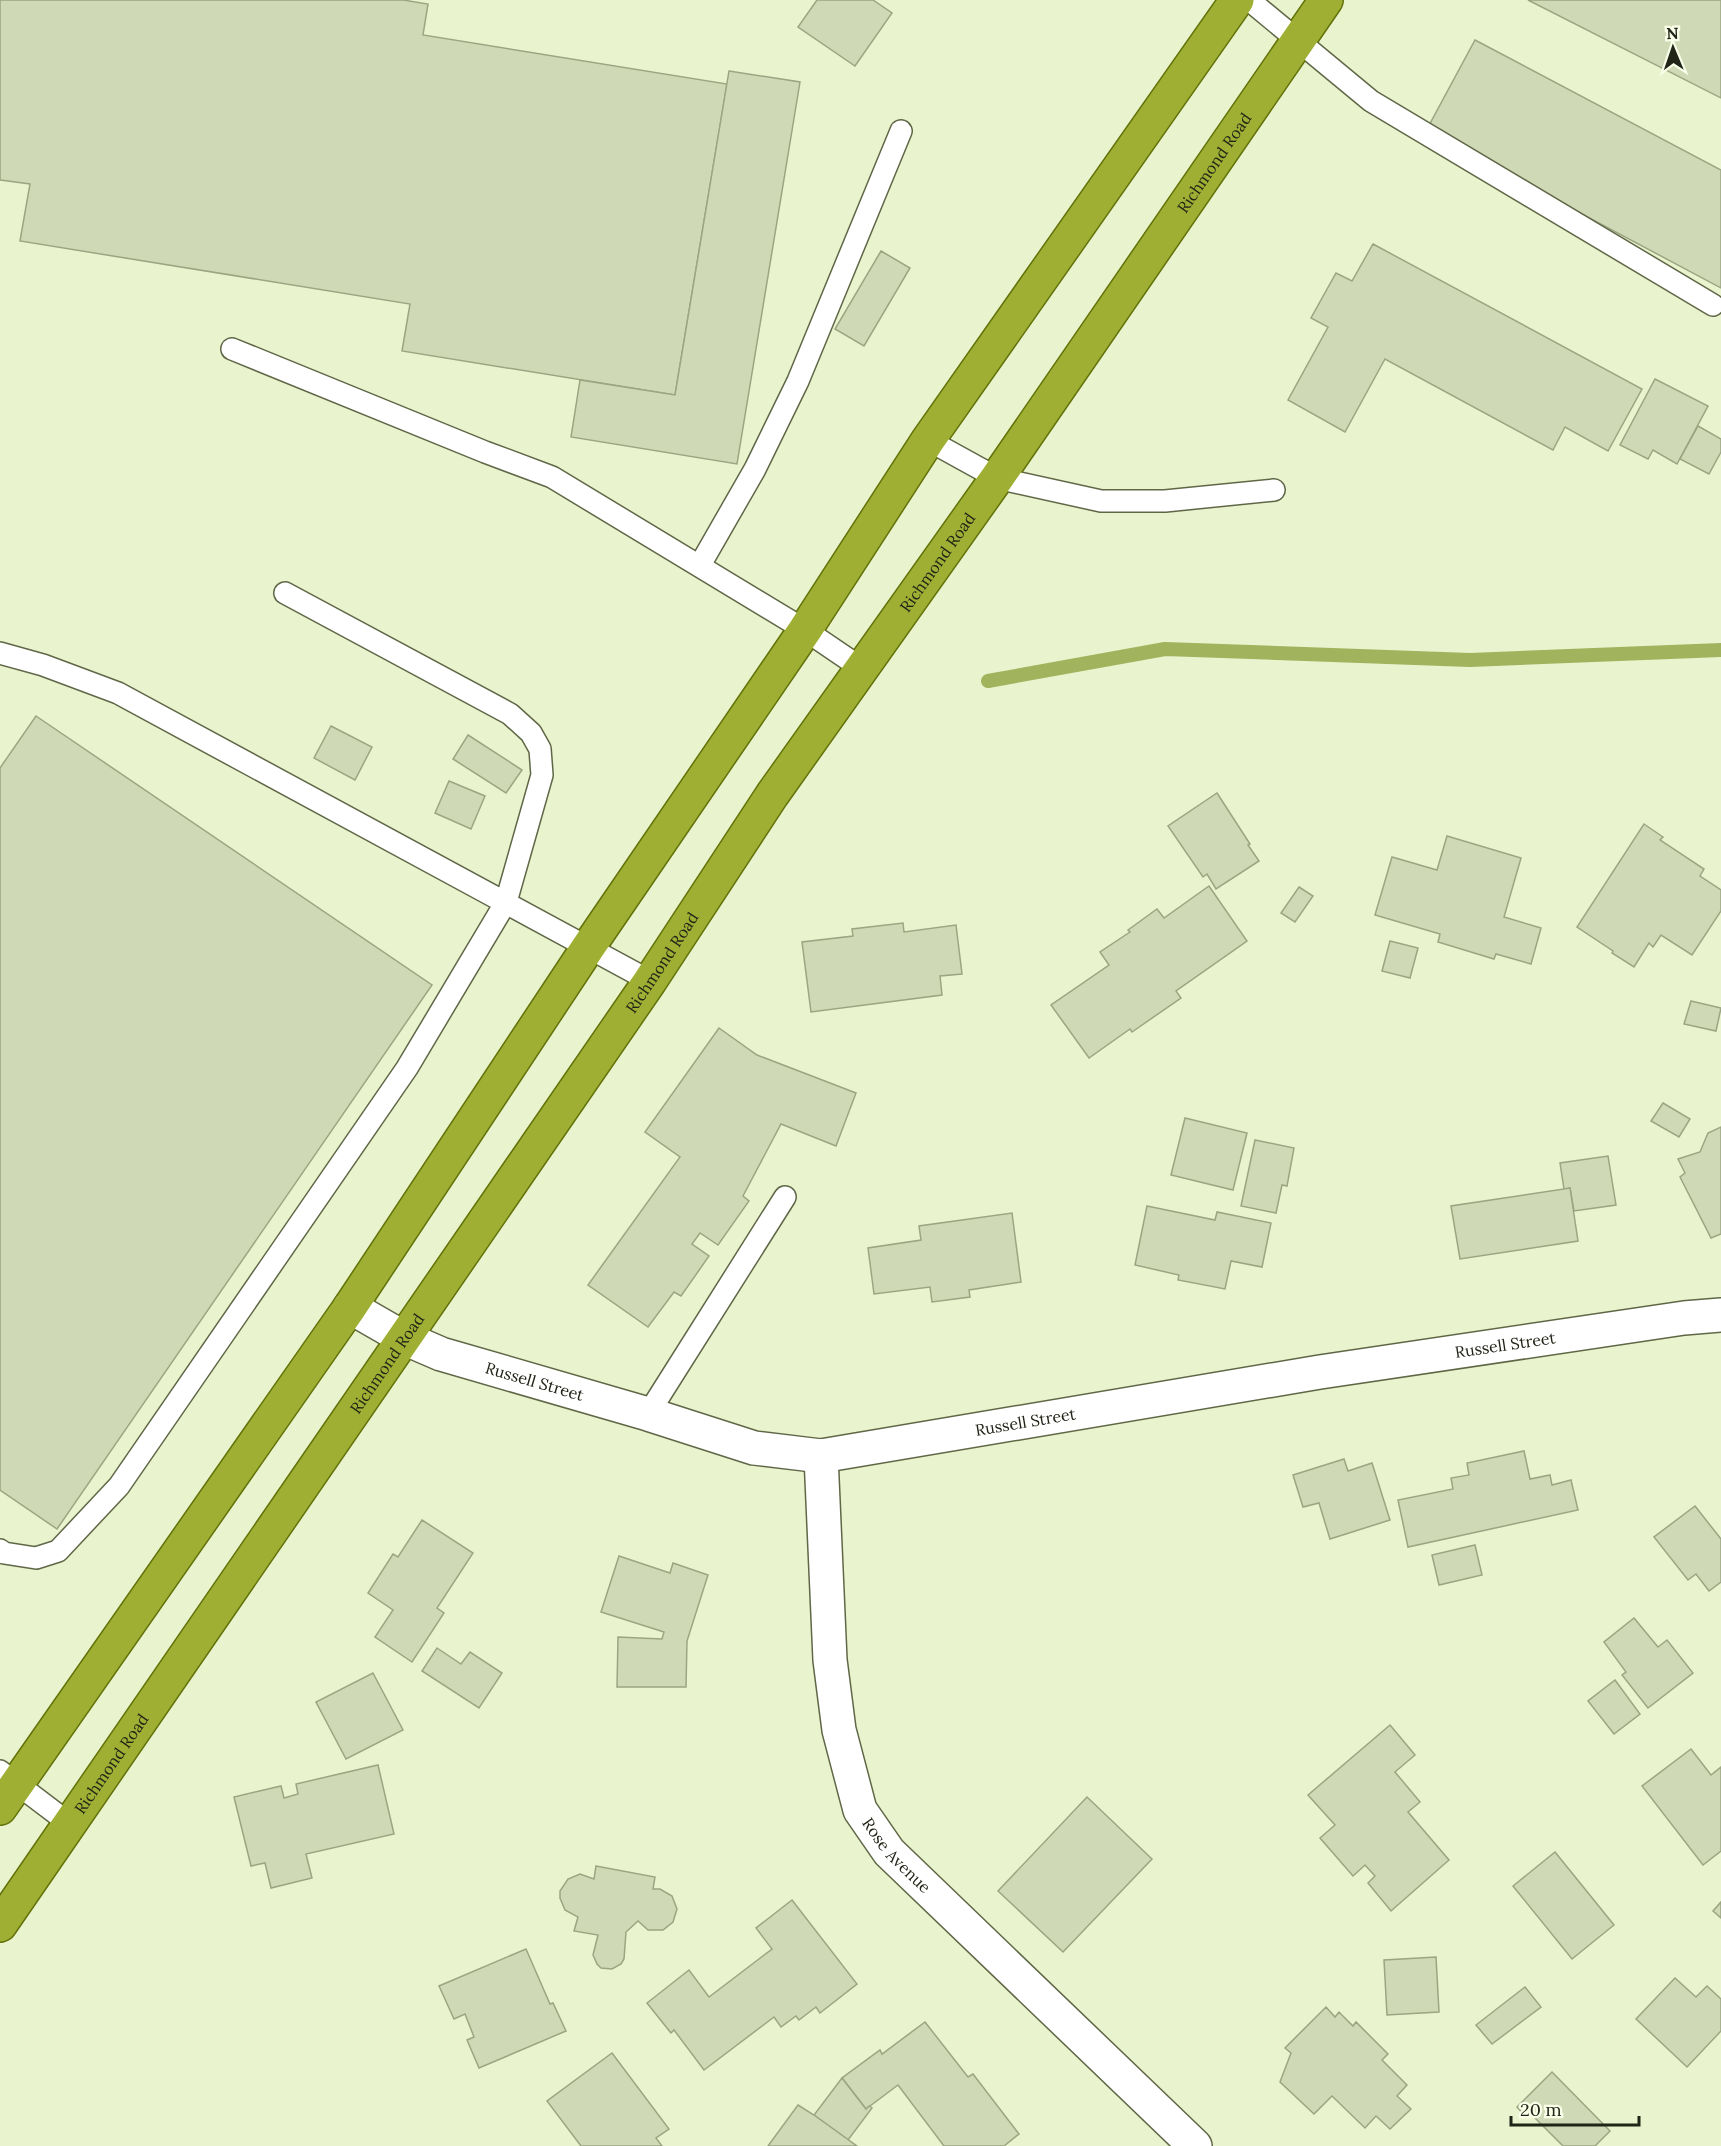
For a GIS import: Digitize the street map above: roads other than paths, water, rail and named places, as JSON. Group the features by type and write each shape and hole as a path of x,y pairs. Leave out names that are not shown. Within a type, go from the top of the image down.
{"highway":[{"path":"6,1787 350,1307 589,946 806,630 928,440 1237,0"},
{"name":"Richmond Road","path":"0,1925 650,981 772,795 997,478 1326,0"}],"street":[{"name":"Russell Street","path":"350,1307 404,1338 441,1354 648,1414 754,1448 821,1455 1320,1372 1684,1318 1721,1315"},
{"name":"Rose Avenue","path":"821,1455 830,1660 839,1730 860,1810 890,1852 1195,2146"}],"lane":[{"path":"1250,0 1371,101 1713,305"},
{"path":"700,565 755,469 798,381 901,131"},
{"path":"232,349 552,477 806,630 861,668"},
{"path":"928,440 997,478 1101,501 1165,501 1274,490"},
{"path":"0,1550 4,1553 36,1558 58,1551 119,1486 407,1068 506,902 542,775 540,749 531,733 510,714 285,593"},
{"path":"0,653 43,665 118,693 650,981"},
{"path":"648,1414 785,1197"},
{"path":"6,1787 70,1824"}],"waterway":[{"path":"988,681 1165,649 1470,660 1721,650"}]}
